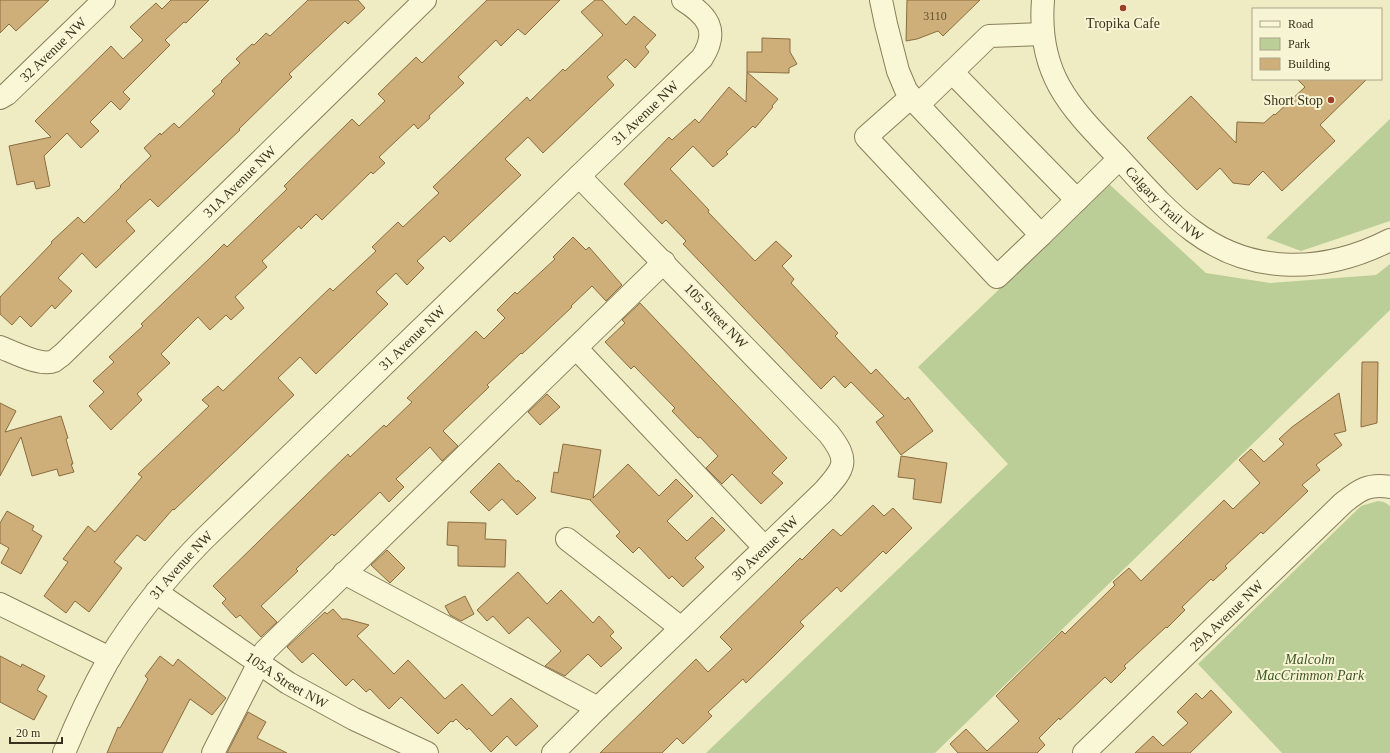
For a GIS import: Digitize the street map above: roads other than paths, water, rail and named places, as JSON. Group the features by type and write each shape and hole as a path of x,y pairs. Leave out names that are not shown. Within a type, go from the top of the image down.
{"street":[{"name":"32 Avenue NW","path":"0,98 7,94 104,0"},
{"name":"31A Avenue NW","path":"0,347 36,361 43,362 53,361 62,355 425,0"},
{"name":"31 Avenue NW","path":"64,753 78,719 110,658 156,592 202,541 702,58 710,41 710,30 702,14 683,0"},
{"path":"881,0 898,71 906,90 914,101 1041,235"},
{"name":"Calgary Trail NW","path":"1043,0 1043,34 1045,49 1050,67 1058,86 1088,126 1162,203 1192,231 1209,242 1244,257 1281,265 1314,264 1360,254 1390,240"},
{"path":"1043,34 989,36 952,72 866,137 997,277 1119,159"},
{"path":"952,72 1077,200"},
{"name":"105 Street NW","path":"579,176 829,434 842,453 843,463"},
{"path":"214,753 265,651 664,262"},
{"path":"576,348 764,547"},
{"name":"30 Avenue NW","path":"553,753 827,487 839,473 843,463"},
{"name":"29A Avenue NW","path":"1084,753 1343,503 1362,489 1382,486"},
{"path":"567,539 681,628"},
{"path":"344,573 598,708"},
{"name":"105A Street NW","path":"156,592 258,663 294,686 354,719 427,753"},
{"path":"0,604 110,658"}],"place":[{"name":"Tropika Cafe","path":"1123,8"},
{"name":"Short Stop","path":"1331,100"}],"park label":[{"name":"Malcolm MacCrimmon Park","path":"1310,668"}]}
